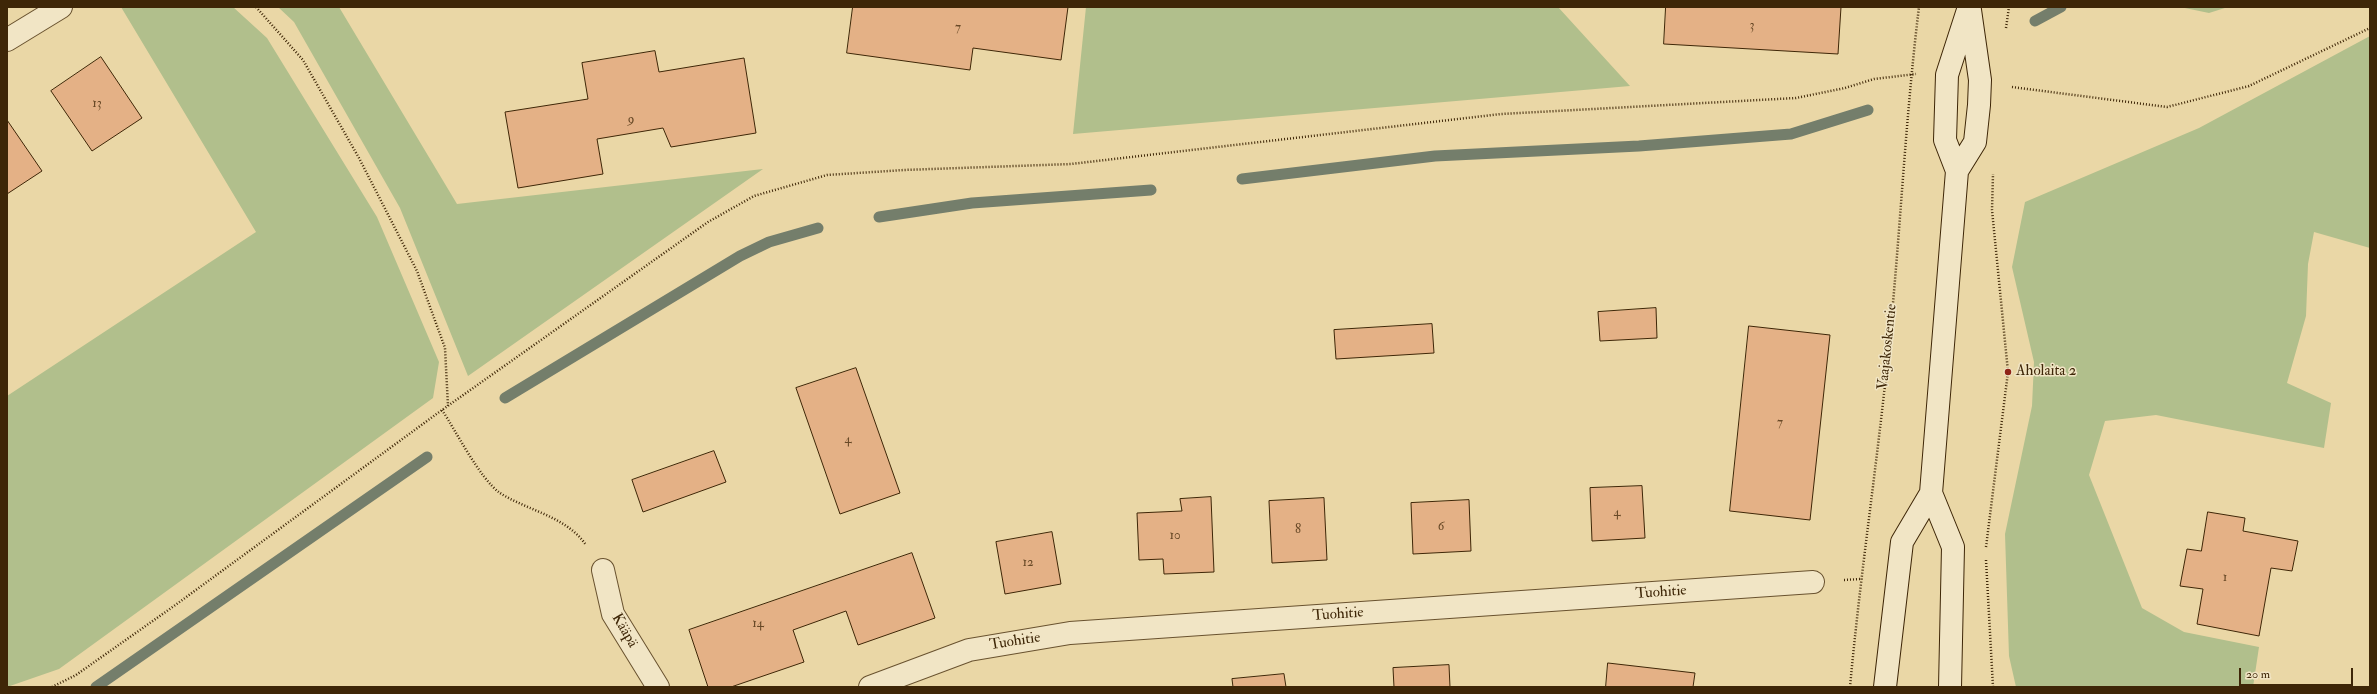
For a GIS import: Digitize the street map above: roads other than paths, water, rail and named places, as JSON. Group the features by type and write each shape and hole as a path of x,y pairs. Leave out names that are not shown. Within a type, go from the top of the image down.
{"street":[{"path":"7,40 61,7"},
{"path":"1885,687 1902,542 1931,493 1957,171 1945,140 1947,75 1969,7"},
{"path":"1957,171 1975,142 1979,104 1980,80 1969,7"},
{"path":"1931,493 1953,547 1950,687"},
{"name":"Kääpä","path":"603,570 613,614 658,687"},
{"name":"Tuohitie","path":"870,687 968,650 1070,634 1813,582"}],"waterway":[{"path":"2035,21 2061,7"},
{"path":"1242,179 1435,156 1639,146 1791,134 1868,110"},
{"path":"879,217 972,203 1151,190"},
{"path":"505,398 740,256 769,242 818,228"},
{"path":"96,687 427,457"}],"place":[{"name":"Aholaita 2","path":"2008,372"}]}
